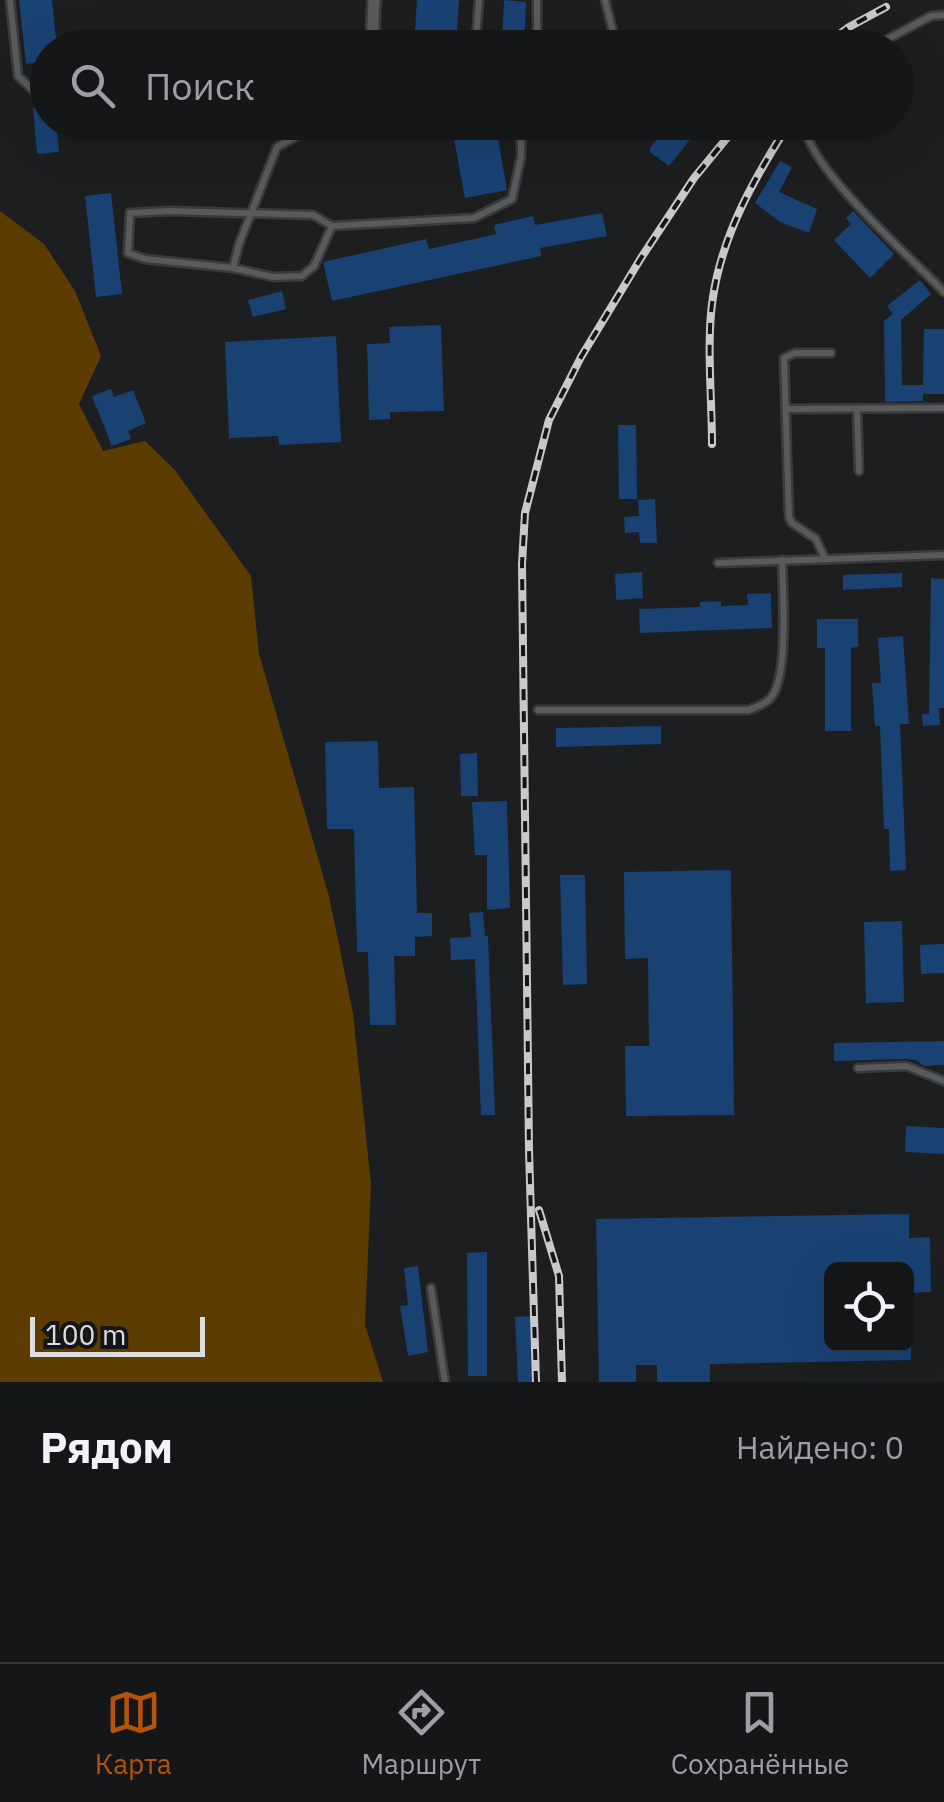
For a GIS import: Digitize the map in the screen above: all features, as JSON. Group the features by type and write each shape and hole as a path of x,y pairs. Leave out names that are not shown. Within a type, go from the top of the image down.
{"street":[{"path":"373,30 374,0"}],"lane":[{"path":"10,0 18,76 30,87"},
{"path":"477,30 479,0"},
{"path":"537,0 537,30"},
{"path":"605,0 612,30"},
{"path":"905,30 931,16 944,15"},
{"path":"234,268 239,244 277,146 288,140"},
{"path":"332,226 314,266 302,276 273,277 234,268 145,259 128,253 130,213 312,215 332,226 474,218 512,199 521,140"},
{"path":"807,140 855,202 944,292"},
{"path":"825,559 816,540 789,517 784,358 794,353 832,353"},
{"path":"786,409 944,408"},
{"path":"857,409 859,471"},
{"path":"718,562 944,555"},
{"path":"538,710 749,710 764,704 774,694 780,665 782,560"},
{"path":"858,1068 906,1066 944,1080"},
{"path":"431,1288 445,1382"}],"shaded area":[{"path":"0,211 44,244 75,291 101,356 79,404 103,451 145,441 174,469 251,576 259,654 329,896 353,1013 371,1184 365,1325 383,1382 0,1382"}],"building":[{"path":"19,0 52,0 55,30 30,30 30,63 26,64"},
{"path":"417,0 459,0 457,30 415,30"},
{"path":"504,0 526,2 525,30 503,30"},
{"path":"36,140 58,140 59,152 37,154"},
{"path":"454,140 498,140 507,190 465,198"},
{"path":"656,140 690,140 669,166 650,148"},
{"path":"780,161 792,167 779,192 817,209 809,233 780,222 755,203"},
{"path":"111,193 122,294 96,297 85,196"},
{"path":"853,211 894,254 870,278 834,240 851,224 846,218"},
{"path":"602,213 607,236 540,248 541,256 332,301 323,262 426,239 429,249 496,234 494,225 533,216 535,225"},
{"path":"920,280 931,294 901,320 902,385 923,385 924,329 944,329 944,394 923,394 923,401 885,402 884,321 893,314 887,306"},
{"path":"282,291 286,309 253,317 248,300"},
{"path":"441,325 444,411 390,412 390,419 369,420 367,344 390,343 389,327"},
{"path":"336,336 341,442 279,445 278,436 229,438 225,342"},
{"path":"111,389 114,397 133,390 146,423 128,431 131,439 112,446 92,396"},
{"path":"618,425 636,425 637,499 619,499"},
{"path":"655,499 657,543 640,543 639,532 625,533 624,517 639,516 638,500"},
{"path":"642,572 643,598 616,600 615,574"},
{"path":"902,573 902,587 843,590 843,575"},
{"path":"931,578 944,579 944,708 939,708 940,725 923,726 922,714 929,714"},
{"path":"771,593 772,628 640,633 639,609 700,607 700,602 721,601 721,606 748,605 747,594"},
{"path":"817,619 858,619 858,647 851,648 851,731 825,731 825,648 817,648"},
{"path":"903,636 909,724 900,724 906,870 890,871 889,829 884,829 880,726 875,726 872,683 881,683 878,638"},
{"path":"661,726 661,744 556,747 556,728"},
{"path":"378,741 379,788 414,787 417,913 432,913 432,936 415,937 415,956 394,956 396,1025 370,1025 368,952 357,952 354,829 327,829 325,742"},
{"path":"477,753 478,796 461,796 460,754"},
{"path":"507,801 510,908 487,910 487,855 475,855 472,802"},
{"path":"731,870 734,1115 626,1116 625,1046 649,1046 648,958 625,959 624,872"},
{"path":"560,875 585,875 587,984 563,985"},
{"path":"483,912 488,936 495,1115 481,1115 475,959 451,960 450,938 471,937 469,913"},
{"path":"902,921 904,1002 866,1003 864,922"},
{"path":"944,944 944,973 921,974 920,945"},
{"path":"944,1041 944,1065 924,1066 906,1059 834,1061 834,1043"},
{"path":"906,1126 944,1128 944,1154 905,1152"},
{"path":"909,1214 909,1238 930,1237 931,1292 914,1293 914,1262 824,1262 824,1352 911,1352 911,1360 710,1364 710,1382 657,1382 657,1365 636,1365 636,1382 599,1382 596,1219"},
{"path":"487,1252 487,1376 468,1376 467,1253"},
{"path":"418,1266 428,1352 408,1356 400,1306 408,1305 404,1268"},
{"path":"531,1316 534,1382 518,1382 515,1317"}],"railway":[{"path":"845,30 886,7"},
{"path":"536,1382 529,1150 522,564 525,513 549,420 581,357 694,178 725,140"},
{"path":"712,444 710,332 718,273 742,206 779,140"},
{"path":"539,1210 559,1276 562,1382"}]}
